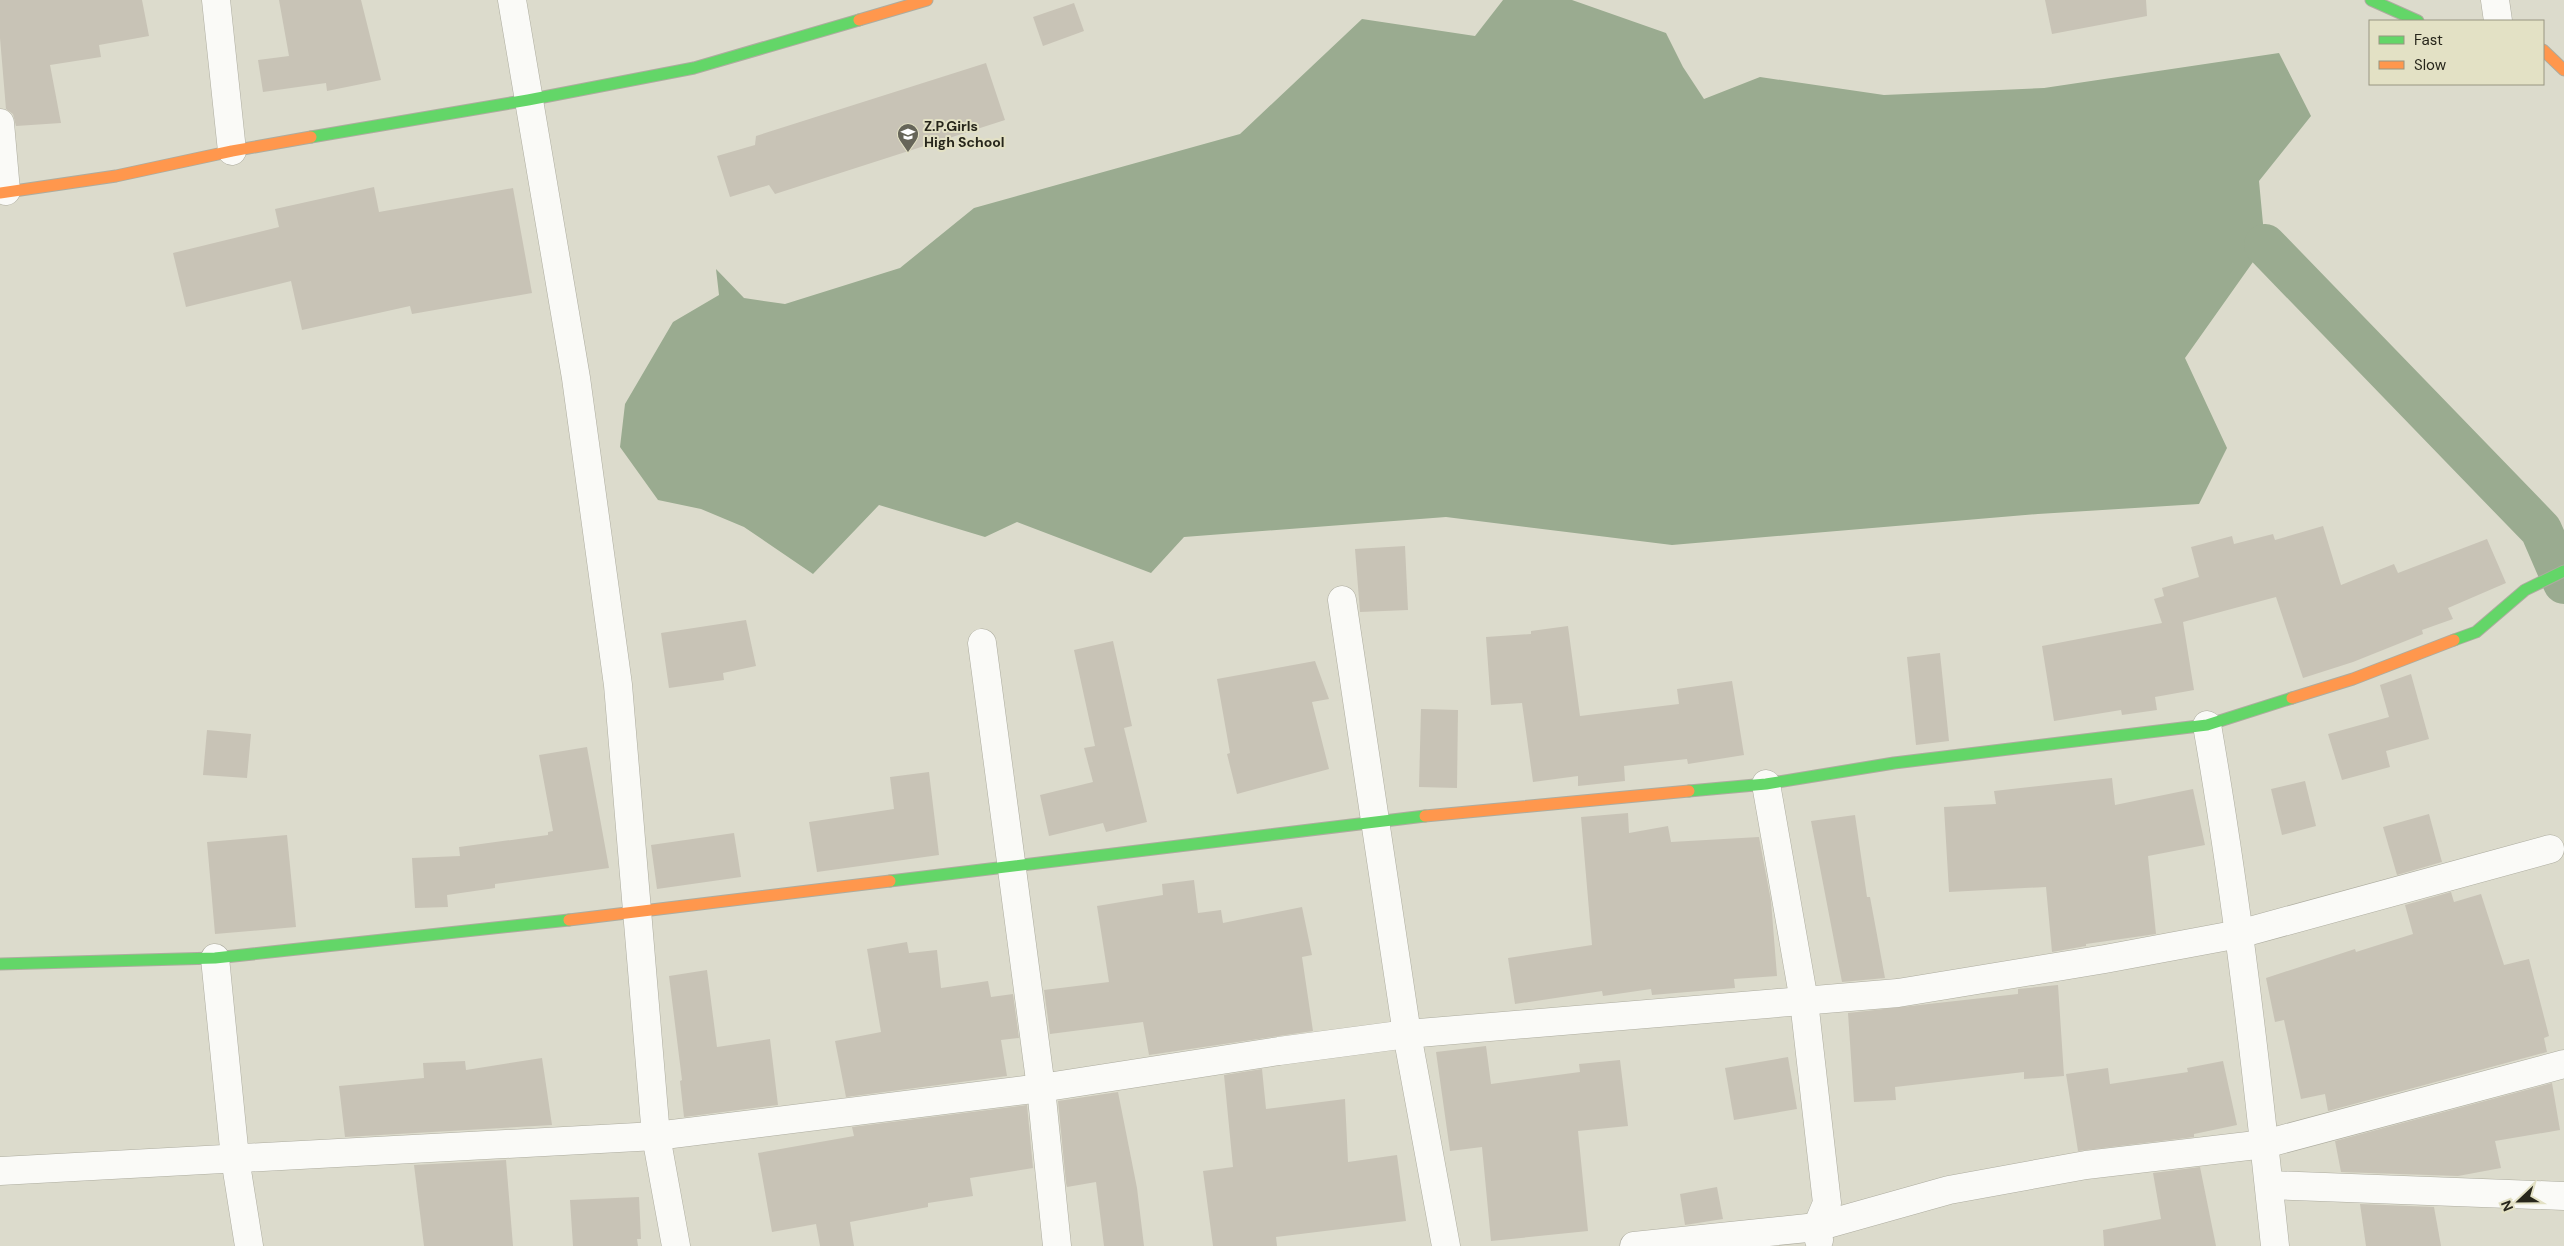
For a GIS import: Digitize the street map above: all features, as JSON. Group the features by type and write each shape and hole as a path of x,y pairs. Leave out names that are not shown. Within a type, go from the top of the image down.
{"street":[{"path":"216,0 232,151"},
{"path":"512,0 576,378 618,685 639,912 656,1136 676,1246"},
{"path":"0,123 3,192 116,176 232,151 528,100 694,68 927,0"},
{"path":"2371,0 2416,20"},
{"path":"2494,0 2498,20"},
{"path":"0,964 216,958 639,912 1377,820 1766,784 1894,763 2207,724 2353,680 2476,632 2525,590 2564,571"},
{"path":"1342,600 1377,820 1407,1034 1446,1246"},
{"path":"982,643 1041,1088 1057,1246"},
{"path":"2207,724 2225,829 2239,934 2265,1144 2275,1246"},
{"path":"1766,784 1804,1001 1827,1203 1818,1237"},
{"path":"0,1171 656,1136 1041,1088 1279,1051 1407,1034 1898,993 2105,959 2239,934 2550,850"},
{"path":"216,958 235,1158 249,1246"},
{"path":"1634,1246 1818,1237 1949,1190 2086,1165 2265,1144 2564,1064"},
{"path":"2269,1185 2564,1196"}],"shaded area":[{"path":"1503,0 1572,0 1666,33 1683,67 1704,99 1760,77 1884,95 2044,88 2279,53 2311,116 2259,181 2265,245 2185,358 2227,448 2199,504 2038,514 1672,545 1446,517 1184,537 1151,573 1017,522 985,537 879,505 813,574 744,527 701,509 658,500 620,447 625,404 673,322 719,295 716,269 744,298 785,304 900,268 974,208 1240,134 1362,19 1475,36"}],"building":[{"path":"0,0 142,0 149,36 99,45 101,57 50,65 61,123 16,126 13,114 6,109 0,38"},
{"path":"279,0 361,0 381,80 327,91 326,83 263,92 258,60 289,56"},
{"path":"2045,0 2146,0 2147,16 2052,34"},
{"path":"1074,3 1084,31 1043,46 1033,17"},
{"path":"986,63 1005,120 775,194 769,185 730,197 717,156 755,145 756,136"},
{"path":"374,187 379,212 513,188 532,293 412,314 410,306 302,330 291,281 186,307 173,253 279,227 275,209"},
{"path":"2323,526 2341,585 2394,564 2398,573 2487,539 2506,583 2448,608 2453,619 2422,630 2423,634 2353,662 2303,678 2276,597 2183,622 2194,690 2155,697 2157,710 2122,715 2121,710 2054,721 2042,646 2162,623 2154,599 2164,596 2162,588 2199,577 2191,547 2232,536 2234,544 2273,534 2275,540"},
{"path":"1405,546 1408,610 1360,612 1355,549"},
{"path":"746,620 756,666 723,673 724,680 669,688 661,633"},
{"path":"1568,626 1580,716 1679,704 1677,689 1732,681 1744,755 1688,764 1687,759 1624,766 1625,781 1578,786 1578,776 1533,782 1522,703 1491,705 1486,637 1531,634 1531,631"},
{"path":"1113,641 1132,726 1124,728 1147,822 1106,832 1103,823 1049,836 1040,795 1093,782 1084,748 1095,746 1074,650"},
{"path":"1940,653 1949,741 1916,745 1907,657"},
{"path":"1315,661 1329,699 1312,702 1329,769 1237,794 1227,754 1230,753 1217,679"},
{"path":"2411,674 2429,739 2386,751 2390,767 2342,780 2328,734 2389,717 2380,685"},
{"path":"1421,709 1458,710 1457,788 1419,787"},
{"path":"207,730 251,734 247,778 203,775"},
{"path":"587,747 609,868 495,884 495,888 447,895 448,907 415,908 412,858 460,856 459,847 548,835 548,832 553,831 539,755"},
{"path":"929,772 939,855 817,872 809,822 894,809 890,777"},
{"path":"2112,778 2115,805 2193,789 2205,845 2148,856 2156,934 2086,944 2086,946 2052,952 2046,887 1949,892 1944,807 1996,804 1994,791"},
{"path":"2305,781 2316,826 2282,835 2271,789"},
{"path":"1628,813 1629,833 1668,826 1671,842 1759,837 1771,901 1777,976 1734,979 1735,988 1652,995 1651,989 1603,996 1602,991 1515,1004 1508,958 1592,945 1581,817"},
{"path":"2429,814 2442,862 2397,875 2383,827"},
{"path":"1855,815 1867,897 1870,897 1885,978 1842,982 1811,821"},
{"path":"734,833 741,877 657,889 651,845"},
{"path":"287,835 296,927 215,934 207,842"},
{"path":"1194,880 1198,913 1221,910 1223,923 1302,907 1312,955 1302,957 1313,1031 1149,1055 1143,1022 1050,1034 1044,990 1109,982 1097,906 1163,895 1162,884"},
{"path":"2451,892 2454,902 2481,894 2504,965 2529,959 2549,1036 2544,1038 2547,1052 2328,1111 2325,1094 2301,1099 2284,1020 2275,1022 2266,978 2355,949 2356,952 2413,934 2405,905"},
{"path":"907,942 909,953 937,950 941,988 988,981 991,997 1013,994 1019,1038 1001,1040 1007,1076 846,1097 835,1041 881,1032 867,949"},
{"path":"707,970 717,1047 770,1039 778,1105 684,1117 680,1081 682,1080 669,976"},
{"path":"2058,985 2064,1076 2024,1079 2024,1072 1895,1087 1896,1100 1854,1102 1848,1013 2018,994 2018,989"},
{"path":"1486,1046 1491,1084 1580,1072 1579,1064 1620,1060 1628,1126 1578,1131 1588,1231 1491,1241 1482,1147 1450,1151 1436,1052"},
{"path":"1788,1057 1797,1109 1734,1120 1725,1068"},
{"path":"542,1058 552,1125 345,1137 339,1086 424,1078 423,1063 465,1061 466,1070"},
{"path":"2223,1061 2237,1125 2194,1134 2194,1137 2078,1151 2066,1074 2108,1068 2110,1084 2188,1072 2187,1068"},
{"path":"1262,1069 1266,1109 1345,1099 1348,1162 1397,1155 1406,1221 1276,1237 1277,1246 1213,1246 1203,1171 1233,1167 1224,1075"},
{"path":"2552,1083 2560,1130 2495,1141 2501,1168 2458,1176 2341,1172 2335,1141"},
{"path":"1118,1092 1137,1188 1144,1246 1104,1246 1096,1182 1067,1187 1066,1183 1058,1101"},
{"path":"1027,1105 1033,1168 970,1178 973,1196 928,1203 928,1207 850,1222 854,1246 820,1246 816,1224 772,1232 758,1153 854,1136 852,1127"},
{"path":"506,1160 513,1246 424,1246 414,1165"},
{"path":"2200,1167 2216,1246 2104,1246 2103,1230 2161,1219 2153,1173"},
{"path":"1717,1187 1723,1219 1685,1225 1680,1194"},
{"path":"639,1197 641,1239 637,1239 638,1246 573,1246 570,1200"},
{"path":"2360,1204 2434,1207 2441,1246 2366,1246"}],"waterway":[{"path":"2265,245 2541,530 2564,583"}],"traffic: fast":[{"path":"2371,0 2416,20"},
{"path":"311,137 528,100 694,68 859,20"},
{"path":"2454,640 2476,632 2525,590 2564,571"},
{"path":"1689,791 1766,784 1894,763 2207,725 2292,698"},
{"path":"890,881 1425,816"},
{"path":"0,964 215,958 569,920"}],"traffic: slow":[{"path":"859,20 927,0"},
{"path":"2544,51 2564,70"},
{"path":"0,193 116,176 232,151 311,137"},
{"path":"2292,698 2353,679 2454,640"},
{"path":"1425,816 1689,791"},
{"path":"569,920 890,881"}],"place":[{"name":"Z.P.Girls High School","path":"908,153"}]}
